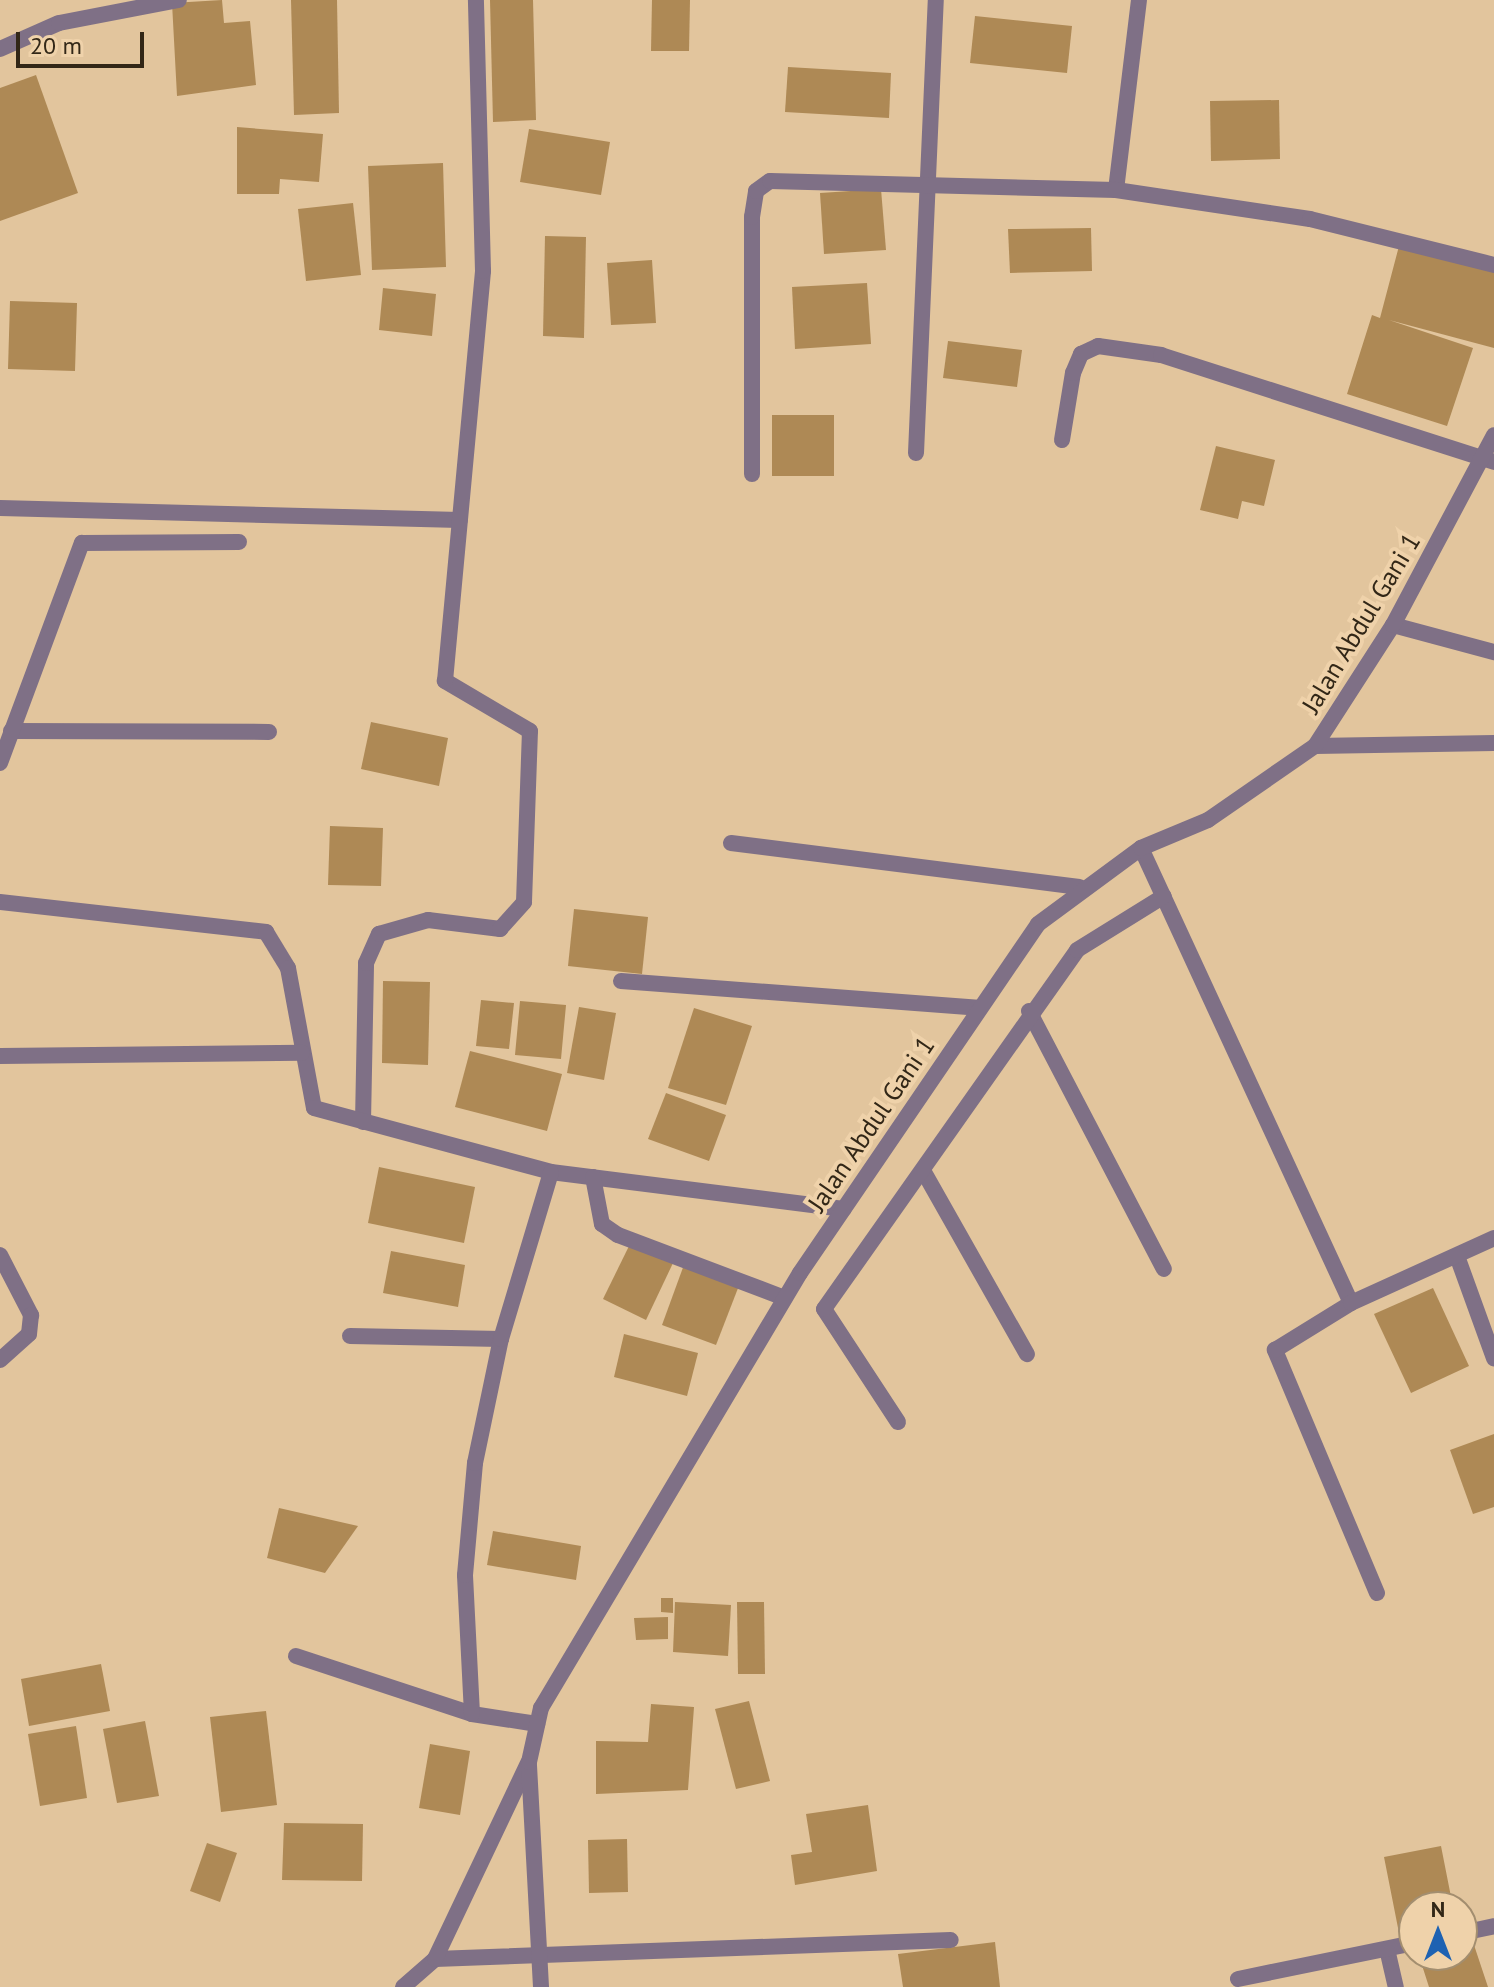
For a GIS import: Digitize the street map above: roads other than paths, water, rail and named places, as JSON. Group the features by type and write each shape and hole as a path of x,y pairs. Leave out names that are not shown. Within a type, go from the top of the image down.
{"street":[{"path":"0,49 59,23 179,0"},
{"path":"363,1122 366,963 379,934 428,920 500,929 524,902 530,731 445,681 483,271 476,0"},
{"path":"916,453 936,0"},
{"path":"1116,190 1139,0"},
{"path":"752,474 756,191 770,181 928,182 1116,190 1310,219 1494,265"},
{"path":"1062,440 1073,373 1081,354 1098,346 1161,355 1486,460"},
{"name":"Jalan Abdul Gani 1","path":"541,1987 529,1762 537,1724 573,1649 785,1298 978,1008 1038,924 1079,887 1141,848 1219,814 1315,746 1393,625 1486,460 1494,435"},
{"path":"0,508 460,520"},
{"path":"0,763 82,543 239,542"},
{"path":"1393,625 1494,652"},
{"path":"11,731 269,732"},
{"path":"1315,746 1494,743"},
{"path":"731,843 1079,887"},
{"path":"1141,848 1351,1303"},
{"path":"898,1422 824,1309 925,1174 1029,1011 1077,950 1164,896"},
{"path":"0,902 266,932 288,968 314,1108 551,1172 844,1209"},
{"path":"621,981 978,1008"},
{"path":"1029,1011 1164,1269"},
{"path":"0,1056 302,1053"},
{"path":"472,1714 466,1562 482,1416 501,1339 551,1172"},
{"path":"925,1174 1027,1354"},
{"path":"593,1177 602,1224 618,1235 785,1298"},
{"path":"1377,1593 1274,1353 1351,1303 1494,1238"},
{"path":"0,1255 31,1315 29,1334 0,1360"},
{"path":"1457,1256 1494,1358"},
{"path":"350,1336 501,1339"},
{"path":"296,1656 472,1714 537,1724"},
{"path":"403,1987 435,1959 529,1762"},
{"path":"435,1959 538,1949 951,1940"},
{"path":"1238,1979 1398,1947"},
{"path":"1387,1949 1396,1987"}]}
